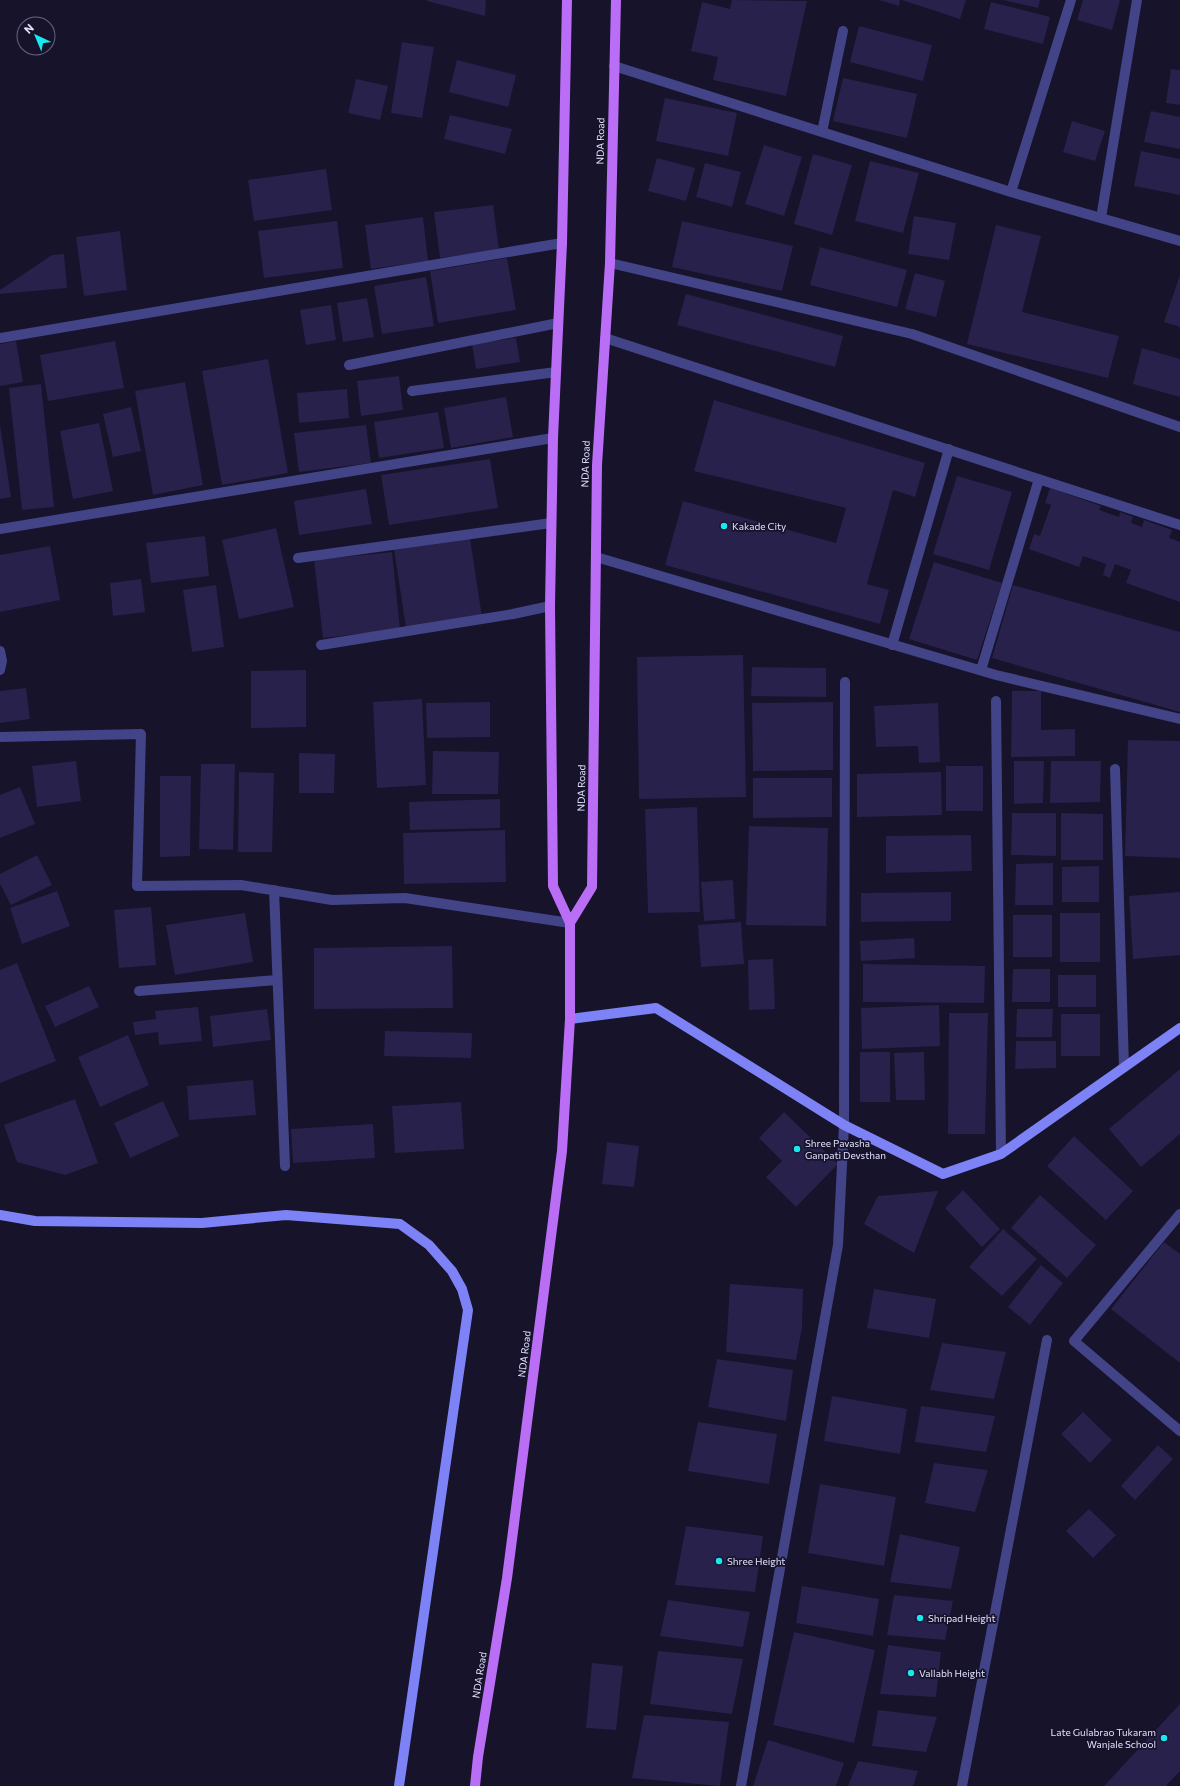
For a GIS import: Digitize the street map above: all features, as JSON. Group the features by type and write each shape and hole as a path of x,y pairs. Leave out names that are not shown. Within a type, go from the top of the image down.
{"main road":[{"name":"NDA Road","path":"475,1786 478,1757 508,1570 562,1151 570,1019 570,923 553,886 550,606 553,438 562,243 567,0"},
{"name":"NDA Road","path":"570,923 592,887 597,464 610,262 616,0"}],"street":[{"path":"1011,192 1071,0"},
{"path":"1101,218 1137,0"},
{"path":"822,132 843,31"},
{"path":"614,66 1011,192 1180,241"},
{"path":"0,338 562,243"},
{"path":"610,262 912,334 1180,427"},
{"path":"349,365 558,323"},
{"path":"605,338 1180,525"},
{"path":"412,391 556,372"},
{"path":"0,530 553,438"},
{"path":"892,645 949,449"},
{"path":"981,670 1038,479"},
{"path":"298,558 551,523"},
{"path":"596,557 981,670 1180,719"},
{"path":"321,645 513,614 550,606"},
{"path":"0,651 2,661 0,670"},
{"path":"741,1786 838,1245 844,1125 845,682"},
{"path":"996,701 1001,1154"},
{"path":"0,737 141,734 137,886 241,885 332,900 405,898 570,923"},
{"path":"1115,769 1124,1067"},
{"path":"274,890 285,1166"},
{"path":"139,991 277,980"},
{"path":"570,1019 656,1008 844,1125 943,1174 1001,1154 1180,1028"},
{"path":"1180,1214 1074,1341 1180,1431"},
{"path":"0,1215 35,1221 202,1223 286,1215 400,1224 429,1245 452,1271 462,1288 468,1310 399,1786"},
{"path":"962,1786 1047,1340"}],"building":[{"path":"427,0 486,0 485,16 427,1"},
{"path":"732,0 807,1 786,96 713,80 718,57 691,51 702,2 730,9"},
{"path":"879,0 900,0 899,6"},
{"path":"902,0 966,0 960,19"},
{"path":"1003,0 1040,0 1038,8"},
{"path":"1083,0 1120,0 1112,30 1077,20"},
{"path":"991,2 1050,17 1043,44 984,29"},
{"path":"859,26 932,45 923,81 850,62"},
{"path":"402,42 434,47 422,118 391,113"},
{"path":"457,60 516,75 508,107 449,92"},
{"path":"1171,69 1180,70 1180,105 1166,103"},
{"path":"843,78 917,94 907,138 833,121"},
{"path":"356,79 388,86 380,120 348,113"},
{"path":"665,98 737,113 728,156 656,141"},
{"path":"1151,111 1180,117 1180,149 1144,142"},
{"path":"450,115 512,129 505,154 444,139"},
{"path":"1072,121 1105,131 1095,161 1063,152"},
{"path":"764,145 802,157 784,216 745,204"},
{"path":"1141,151 1180,159 1180,195 1134,186"},
{"path":"813,154 852,165 832,235 794,224"},
{"path":"657,158 695,168 686,201 648,191"},
{"path":"870,161 919,173 903,233 855,221"},
{"path":"705,163 741,172 732,207 696,197"},
{"path":"326,169 332,210 254,221 248,180"},
{"path":"493,205 499,250 440,258 434,212"},
{"path":"914,216 956,223 949,260 908,254"},
{"path":"423,217 428,261 371,269 365,225"},
{"path":"337,221 343,268 264,278 258,231"},
{"path":"682,221 793,246 782,291 672,267"},
{"path":"996,225 1041,236 1022,312 1119,336 1108,378 967,344"},
{"path":"120,231 127,290 84,296 76,237"},
{"path":"820,247 907,270 897,307 810,285"},
{"path":"64,254 67,288 0,294 0,290 52,255"},
{"path":"507,258 516,310 438,323 430,271"},
{"path":"915,273 945,281 936,317 905,309"},
{"path":"1180,275 1180,327 1164,322"},
{"path":"426,277 434,326 382,334 374,286"},
{"path":"686,294 843,336 835,367 677,325"},
{"path":"367,298 374,337 343,342 337,303"},
{"path":"331,305 336,340 306,345 300,310"},
{"path":"516,338 520,362 476,369 472,344"},
{"path":"16,341 23,382 0,386 0,344"},
{"path":"115,341 124,388 48,401 40,355"},
{"path":"1142,348 1180,359 1180,397 1133,384"},
{"path":"268,359 288,473 222,485 202,371"},
{"path":"399,376 403,410 361,416 357,381"},
{"path":"185,382 203,485 153,495 135,391"},
{"path":"41,384 54,507 22,510 9,388"},
{"path":"347,389 349,418 299,423 297,393"},
{"path":"506,397 513,437 451,448 444,408"},
{"name":"Kakade City","path":"714,400 925,463 915,497 893,490 867,584 889,590 880,624 665,565 683,501 836,543 846,508 694,471"},
{"path":"131,407 141,451 113,457 103,414"},
{"path":"438,412 444,448 379,458 374,422"},
{"path":"99,423 113,491 73,499 60,431"},
{"path":"0,425 11,497 0,499"},
{"path":"366,425 371,463 299,472 294,433"},
{"path":"490,459 498,508 389,525 381,475"},
{"path":"957,476 1012,492 989,570 933,554"},
{"path":"1050,488 1101,506 1099,510 1119,517 1120,512 1133,517 1131,523 1142,527 1144,520 1172,530 1169,538 1180,542 1180,602 1126,583 1131,570 1115,564 1110,578 1103,575 1106,564 1083,556 1079,567 1029,549 1034,534 1040,536 1051,505 1045,503"},
{"path":"366,489 372,524 299,535 294,501"},
{"path":"276,528 294,607 239,619 222,540"},
{"path":"205,536 209,576 151,583 146,543"},
{"path":"470,538 482,617 406,628 394,549"},
{"path":"50,546 60,600 0,612 0,555"},
{"path":"392,552 400,629 323,638 314,560"},
{"path":"934,562 1002,583 977,660 909,639"},
{"path":"141,579 145,612 113,616 110,583"},
{"path":"216,585 224,647 192,652 183,590"},
{"path":"1013,585 1180,632 1180,712 992,658"},
{"path":"743,655 746,797 639,799 637,657"},
{"path":"752,667 826,668 826,697 751,696"},
{"path":"306,670 306,727 251,728 251,671"},
{"path":"26,688 30,719 0,723 0,691"},
{"path":"1012,691 1041,691 1041,730 1075,729 1075,756 1011,757"},
{"path":"422,699 426,785 377,788 373,702"},
{"path":"490,702 490,737 427,738 426,703"},
{"path":"833,702 833,770 753,771 752,703"},
{"path":"938,703 940,762 919,763 918,746 876,747 874,706"},
{"path":"1128,740 1180,741 1180,858 1125,856"},
{"path":"433,751 499,752 498,794 432,794"},
{"path":"299,753 335,754 334,793 299,793"},
{"path":"76,761 81,801 37,807 32,766"},
{"path":"1014,761 1044,761 1043,803 1014,804"},
{"path":"1051,761 1101,761 1100,802 1050,803"},
{"path":"201,764 235,764 233,850 199,849"},
{"path":"946,766 983,766 983,811 946,811"},
{"path":"239,772 274,773 272,852 238,852"},
{"path":"941,772 942,815 857,817 857,774"},
{"path":"160,776 191,776 190,856 160,857"},
{"path":"753,778 832,778 832,817 753,818"},
{"path":"20,787 35,824 0,838 0,795"},
{"path":"500,799 500,828 410,830 409,802"},
{"path":"697,807 700,912 648,913 645,809"},
{"path":"1012,813 1056,813 1056,856 1011,855"},
{"path":"1061,813 1103,814 1103,860 1061,860"},
{"path":"749,826 828,828 826,926 746,925"},
{"path":"505,830 506,882 404,884 403,833"},
{"path":"971,835 972,871 886,873 886,836"},
{"path":"37,855 52,885 11,905 0,884 0,874"},
{"path":"1053,863 1053,905 1015,905 1016,864"},
{"path":"1099,866 1099,902 1062,902 1062,867"},
{"path":"733,880 735,919 704,921 701,882"},
{"path":"57,891 70,926 22,944 10,908"},
{"path":"951,892 951,921 861,922 861,893"},
{"path":"1180,892 1180,955 1133,959 1129,896"},
{"path":"151,907 156,965 119,968 114,910"},
{"path":"245,913 253,962 175,975 166,925"},
{"path":"1060,913 1100,913 1100,962 1060,962"},
{"path":"1013,915 1052,915 1052,957 1013,957"},
{"path":"741,922 744,964 701,967 698,925"},
{"path":"914,938 915,958 861,961 860,941"},
{"path":"452,946 453,1008 314,1009 314,948"},
{"path":"773,959 775,1009 749,1010 748,960"},
{"path":"17,963 56,1061 0,1083 0,970"},
{"path":"863,964 985,966 984,1003 863,1002"},
{"path":"1013,969 1050,969 1050,1002 1012,1002"},
{"path":"1058,975 1096,975 1096,1007 1058,1007"},
{"path":"89,986 99,1007 55,1027 45,1006"},
{"path":"939,1005 940,1046 862,1049 861,1008"},
{"path":"198,1007 202,1041 159,1045 158,1032 135,1035 133,1022 156,1019 155,1011"},
{"path":"267,1009 271,1040 213,1047 210,1016"},
{"path":"1017,1009 1053,1009 1052,1037 1016,1037"},
{"path":"949,1013 988,1013 985,1134 948,1134"},
{"path":"1061,1014 1100,1014 1100,1056 1061,1056"},
{"path":"385,1031 472,1033 471,1058 384,1056"},
{"path":"128,1035 149,1085 100,1107 78,1057"},
{"path":"1016,1041 1056,1041 1056,1068 1015,1069"},
{"path":"860,1052 890,1052 890,1102 860,1102"},
{"path":"924,1052 925,1100 896,1100 894,1053"},
{"path":"1180,1069 1180,1134 1141,1167 1109,1129"},
{"path":"253,1080 256,1115 189,1120 187,1086"},
{"path":"75,1099 98,1163 65,1175 17,1162 4,1125"},
{"path":"163,1101 179,1136 130,1158 114,1123"},
{"path":"461,1102 464,1149 395,1153 392,1106"},
{"name":"Shree Pavasha Ganpati Devsthan","path":"784,1112 838,1164 796,1207 766,1177 782,1161 759,1138"},
{"path":"373,1124 375,1158 293,1163 291,1129"},
{"path":"1074,1136 1133,1191 1106,1220 1047,1166"},
{"path":"607,1142 639,1146 634,1187 602,1184"},
{"path":"963,1190 1000,1229 982,1247 945,1208"},
{"path":"938,1191 914,1253 864,1224 878,1196"},
{"path":"1040,1195 1096,1245 1067,1278 1011,1228"},
{"path":"1003,1229 1037,1259 1002,1296 969,1267"},
{"path":"1164,1242 1180,1254 1180,1363 1111,1309"},
{"path":"1041,1265 1063,1283 1030,1325 1008,1307"},
{"path":"730,1284 803,1289 802,1327 796,1360 726,1352"},
{"path":"874,1289 936,1299 929,1338 867,1328"},
{"path":"942,1343 1006,1352 994,1399 930,1390"},
{"path":"717,1359 793,1370 786,1421 708,1407"},
{"path":"832,1396 907,1409 900,1454 824,1441"},
{"path":"921,1406 995,1416 986,1452 915,1442"},
{"path":"1083,1412 1112,1440 1090,1463 1061,1434"},
{"path":"698,1422 777,1434 769,1484 688,1471"},
{"path":"1158,1445 1173,1459 1135,1500 1121,1486"},
{"path":"934,1463 988,1470 975,1512 925,1503"},
{"path":"820,1484 896,1497 884,1566 808,1553"},
{"path":"1089,1509 1116,1535 1093,1558 1066,1531"},
{"name":"Shree Height","path":"686,1526 763,1536 755,1592 675,1585"},
{"path":"900,1534 960,1547 951,1589 890,1582"},
{"path":"802,1586 879,1599 873,1636 796,1623"},
{"name":"Shripad Height","path":"894,1595 953,1601 945,1640 887,1635"},
{"path":"668,1600 750,1612 743,1647 660,1636"},
{"path":"794,1632 875,1650 854,1743 773,1725"},
{"name":"Vallabh Height","path":"888,1645 941,1652 936,1697 880,1694"},
{"path":"658,1651 743,1659 732,1714 650,1704"},
{"path":"592,1663 623,1666 616,1730 586,1728"},
{"name":"Late Gulabrao Tukaram Wanjale School","path":"1180,1704 1180,1771 1166,1786 1104,1786"},
{"path":"878,1710 937,1717 926,1752 872,1746"},
{"path":"644,1715 729,1722 720,1786 632,1778"},
{"path":"768,1740 844,1763 836,1786 753,1786"},
{"path":"858,1761 918,1771 913,1786 848,1786"}],"place":[{"name":"Kakade City","path":"724,526"},
{"name":"Shree Pavasha Ganpati Devsthan","path":"797,1149"},
{"name":"Shree Height","path":"719,1561"},
{"name":"Shripad Height","path":"920,1618"},
{"name":"Vallabh Height","path":"911,1673"},
{"name":"Late Gulabrao Tukaram Wanjale School","path":"1164,1738"}]}
